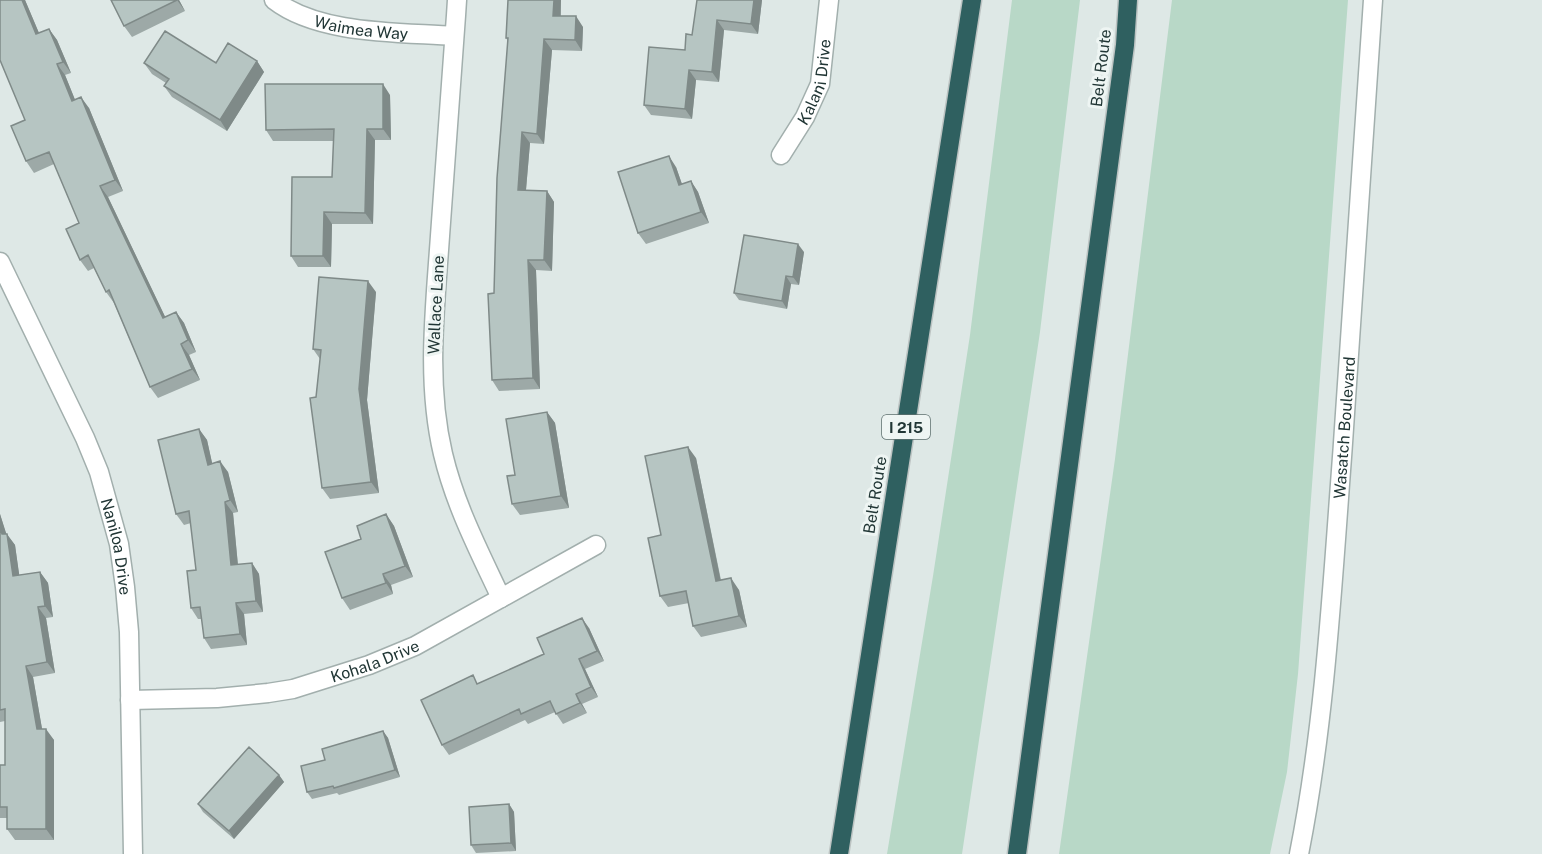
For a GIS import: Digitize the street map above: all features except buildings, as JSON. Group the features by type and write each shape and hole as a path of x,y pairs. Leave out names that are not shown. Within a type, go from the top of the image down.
{"highway":[{"name":"Belt Route","path":"839,854 972,0"},
{"name":"Belt Route","path":"1017,854 1122,69 1128,0"}],"street":[{"name":"Waimea Way","path":"274,0 318,21 348,28 454,36"},
{"name":"Wallace Lane","path":"457,0 432,338 434,396 441,444 450,482 460,510 501,598"},
{"name":"Kalani Drive","path":"781,155 805,117 820,84 829,0"},
{"name":"Wasatch Boulevard","path":"1299,854 1312,772 1326,653 1348,383 1373,0"},
{"name":"Naniloa Drive","path":"0,262 85,438 105,489 118,544 129,632 133,854"},
{"name":"Kohala Drive","path":"130,700 244,696 293,689 369,665 407,650 596,545"}],"green space":[{"path":"1012,0 1080,0 1040,332 962,854 887,854 970,335"},
{"path":"1172,0 1348,0 1298,674 1287,772 1270,854 1059,854 1115,459"}]}
